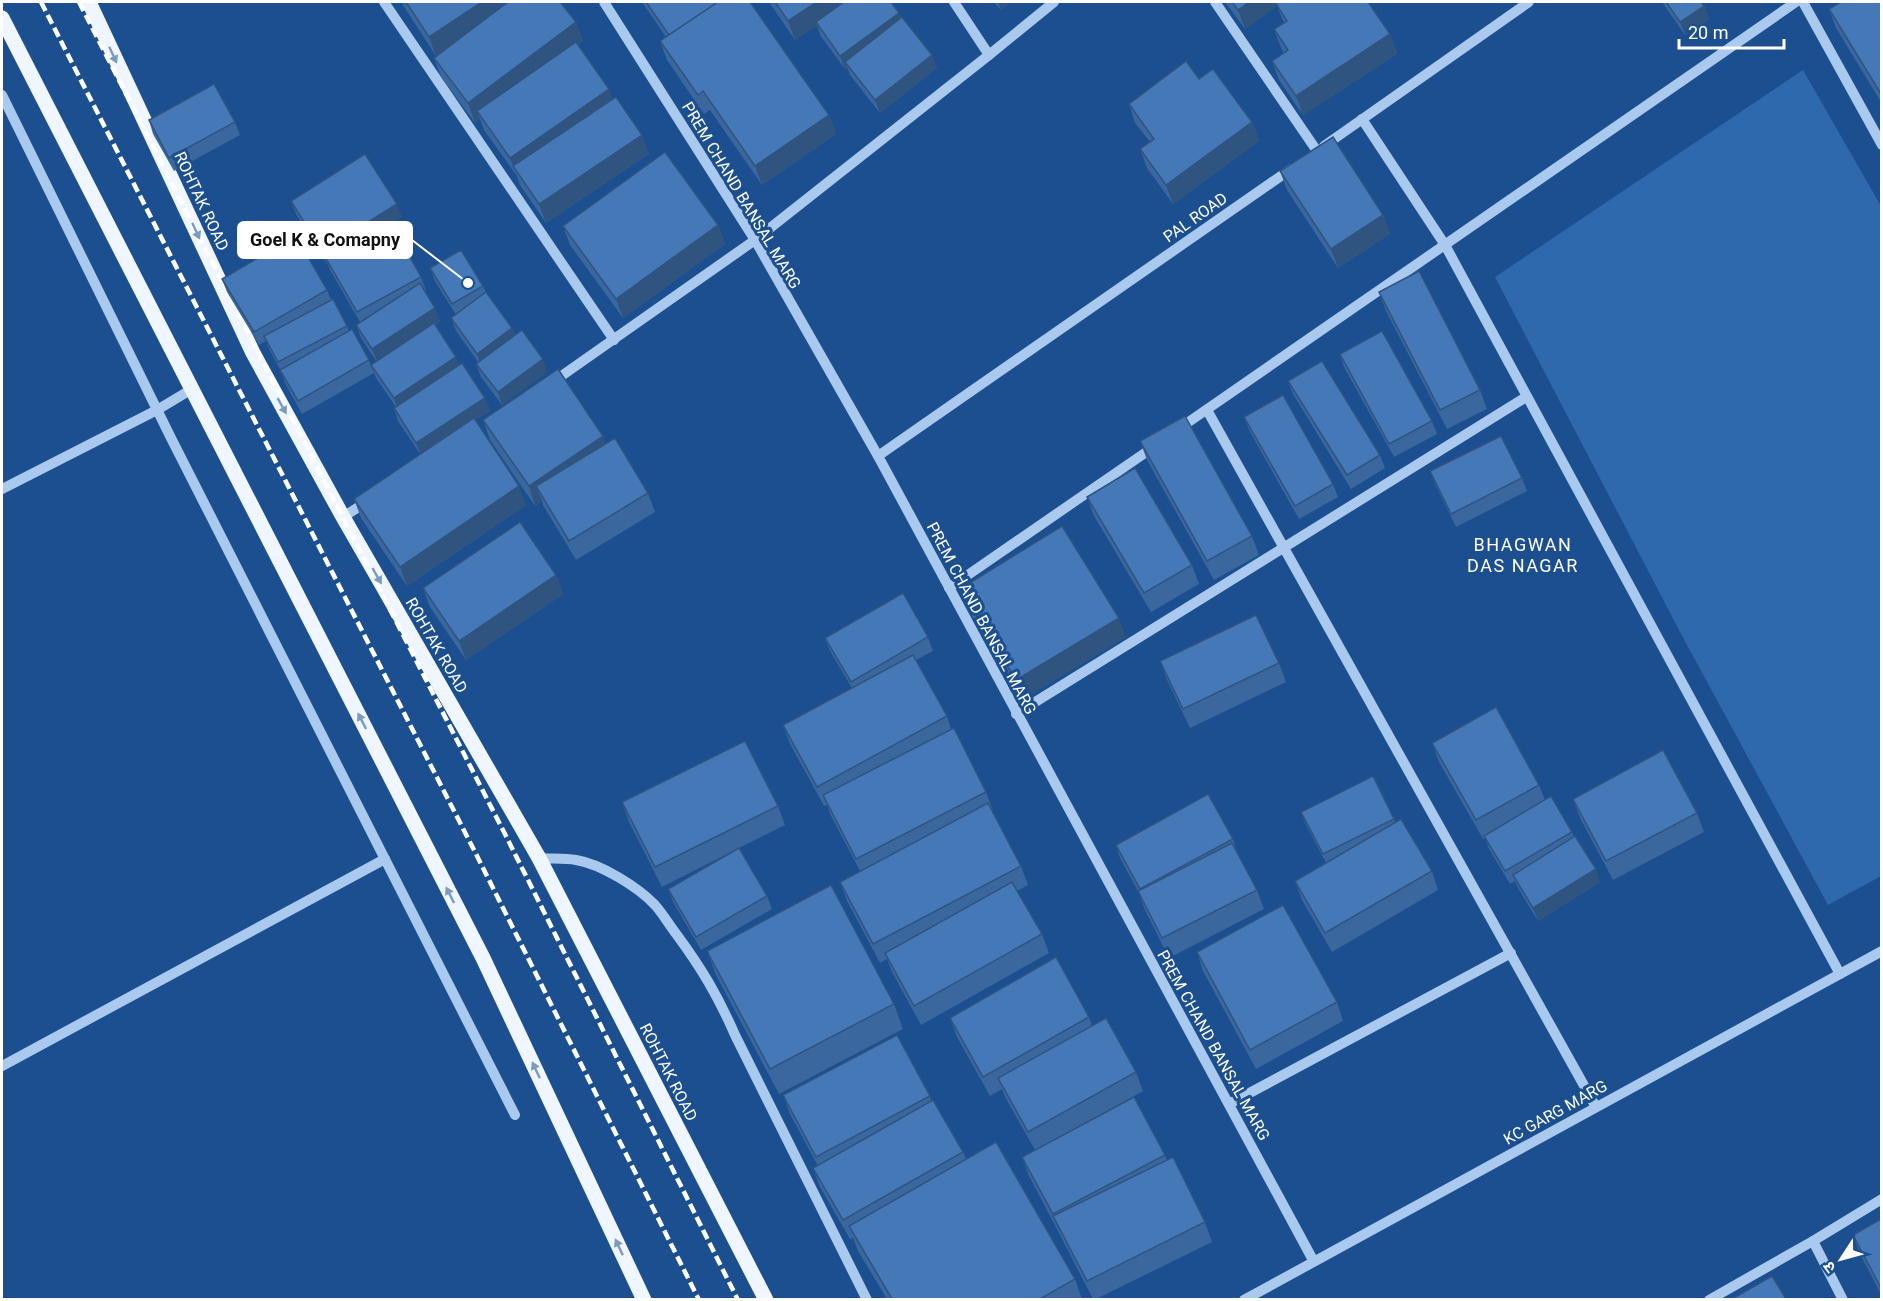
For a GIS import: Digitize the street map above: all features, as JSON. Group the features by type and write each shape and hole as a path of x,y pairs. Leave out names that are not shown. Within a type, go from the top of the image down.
{"main road":[{"name":"ROHTAK ROAD","path":"89,2 253,353 343,517 538,858 766,1299"},
{"path":"2,18 483,958 644,1299"}],"street":[{"path":"384,2 614,340"},
{"name":"PREM CHAND BANSAL MARG","path":"604,2 755,240 878,456 1313,1260"},
{"path":"954,2 989,55"},
{"path":"540,390 755,240 1054,2"},
{"path":"1215,2 1317,151"},
{"path":"1307,158 1528,2"},
{"path":"949,588 1796,2"},
{"path":"1803,2 1881,145"},
{"path":"2,95 157,410 515,1115"},
{"path":"1362,119 1445,245 1840,974"},
{"name":"PAL ROAD","path":"878,456 1298,164"},
{"path":"2,489 157,410 192,389"},
{"path":"1016,714 1526,397"},
{"path":"1207,410 1596,1107"},
{"path":"343,517 375,496"},
{"path":"538,858 576,860 593,865 636,890 655,905 704,972 867,1299"},
{"path":"2,1066 385,859"},
{"name":"KC GARG MARG","path":"1245,1299 1881,951"},
{"path":"1229,1104 1510,953"},
{"path":"1709,1299 1813,1241 1881,1199"},
{"path":"1813,1241 1843,1299"}],"shaded area":[{"path":"1803,70 1881,206 1881,876 1828,905 1680,632 1495,277"}],"building":[{"path":"406,2 482,2 429,37"},
{"path":"508,2 560,2 576,22 468,103 434,58"},
{"path":"646,2 718,2 669,35"},
{"path":"718,2 750,2 829,115 755,166 703,91 698,95 660,41"},
{"path":"775,2 817,2 788,21"},
{"path":"844,2 891,2 899,13 840,56 816,22"},
{"path":"1232,2 1249,2 1238,10"},
{"path":"1275,2 1368,2 1390,34 1296,96 1272,61 1288,50 1274,29 1287,21"},
{"path":"1666,2 1701,2 1704,6 1680,22"},
{"path":"1841,2 1881,2 1881,94 1829,9"},
{"path":"902,17 932,55 875,100 845,62"},
{"path":"576,42 609,89 510,158 477,111"},
{"path":"1186,61 1199,79 1213,69 1252,122 1166,185 1140,149 1154,139 1129,104"},
{"path":"214,84 235,122 169,158 149,120"},
{"path":"616,97 642,135 539,204 513,166"},
{"path":"1333,137 1383,215 1331,249 1280,171"},
{"path":"665,152 718,225 616,299 563,226"},
{"path":"365,154 397,204 322,251 291,201"},
{"path":"390,221 421,277 357,312 325,257"},
{"path":"296,236 327,290 254,332 222,279"},
{"path":"461,250 483,286 452,304 430,268"},
{"path":"1419,271 1480,390 1440,410 1379,292"},
{"path":"420,283 435,308 372,349 356,325"},
{"path":"486,292 512,328 477,354 451,318"},
{"path":"333,299 347,326 278,362 264,336"},
{"path":"434,323 456,357 394,398 371,365"},
{"path":"352,329 369,360 298,401 280,370"},
{"path":"522,330 543,359 498,392 476,364"},
{"path":"1382,331 1432,421 1389,444 1340,354"},
{"path":"1322,361 1380,455 1347,475 1288,381"},
{"path":"462,363 485,398 416,443 394,408"},
{"path":"558,369 603,436 529,486 483,420"},
{"path":"1283,395 1333,484 1295,506 1244,417"},
{"path":"1185,416 1252,536 1207,561 1140,441"},
{"path":"474,418 519,486 400,567 354,499"},
{"path":"1501,436 1522,478 1451,514 1430,471"},
{"path":"615,438 648,493 569,541 536,486"},
{"path":"1135,468 1192,565 1144,593 1087,497"},
{"path":"520,522 556,575 459,641 423,588"},
{"path":"1062,526 1119,618 1016,680 960,589"},
{"path":"903,593 928,637 851,682 825,638"},
{"path":"1256,615 1279,663 1183,709 1160,661"},
{"path":"913,655 947,716 817,787 783,725"},
{"path":"1496,707 1539,785 1476,820 1432,743"},
{"path":"954,728 986,792 856,859 823,795"},
{"path":"745,741 778,806 655,867 622,802"},
{"path":"1663,750 1697,813 1606,861 1573,799"},
{"path":"1373,776 1394,819 1323,854 1301,812"},
{"path":"1208,794 1233,839 1140,889 1116,845"},
{"path":"1551,796 1572,832 1505,871 1484,836"},
{"path":"988,803 1021,866 873,944 840,882"},
{"path":"1401,819 1432,871 1325,933 1295,881"},
{"path":"1575,836 1596,869 1533,908 1513,875"},
{"path":"1232,843 1257,890 1162,938 1138,891"},
{"path":"739,848 767,896 696,937 668,889"},
{"path":"1012,882 1042,934 914,1006 885,953"},
{"path":"831,885 894,1004 770,1069 707,951"},
{"path":"1283,905 1337,1002 1250,1050 1197,952"},
{"path":"1056,957 1089,1017 983,1077 950,1018"},
{"path":"1106,1018 1136,1072 1028,1132 998,1078"},
{"path":"897,1035 930,1096 816,1157 783,1095"},
{"path":"1134,1097 1165,1155 1053,1214 1022,1157"},
{"path":"933,1100 963,1152 843,1220 813,1168"},
{"path":"996,1142 1075,1279 1040,1299 892,1299 849,1226"},
{"path":"1173,1157 1205,1222 1087,1281 1053,1216"},
{"path":"1881,1219 1881,1288 1853,1235"},
{"path":"1772,1276 1786,1299 1732,1299"}],"railway":[{"path":"41,2 475,852 699,1300"},
{"path":"79,2 506,836 738,1300"}],"place":[{"name":"Goel K & Comapny","path":"468,283"}],"district":[{"name":"BHAGWAN DAS NAGAR","path":"1523,555"}]}
